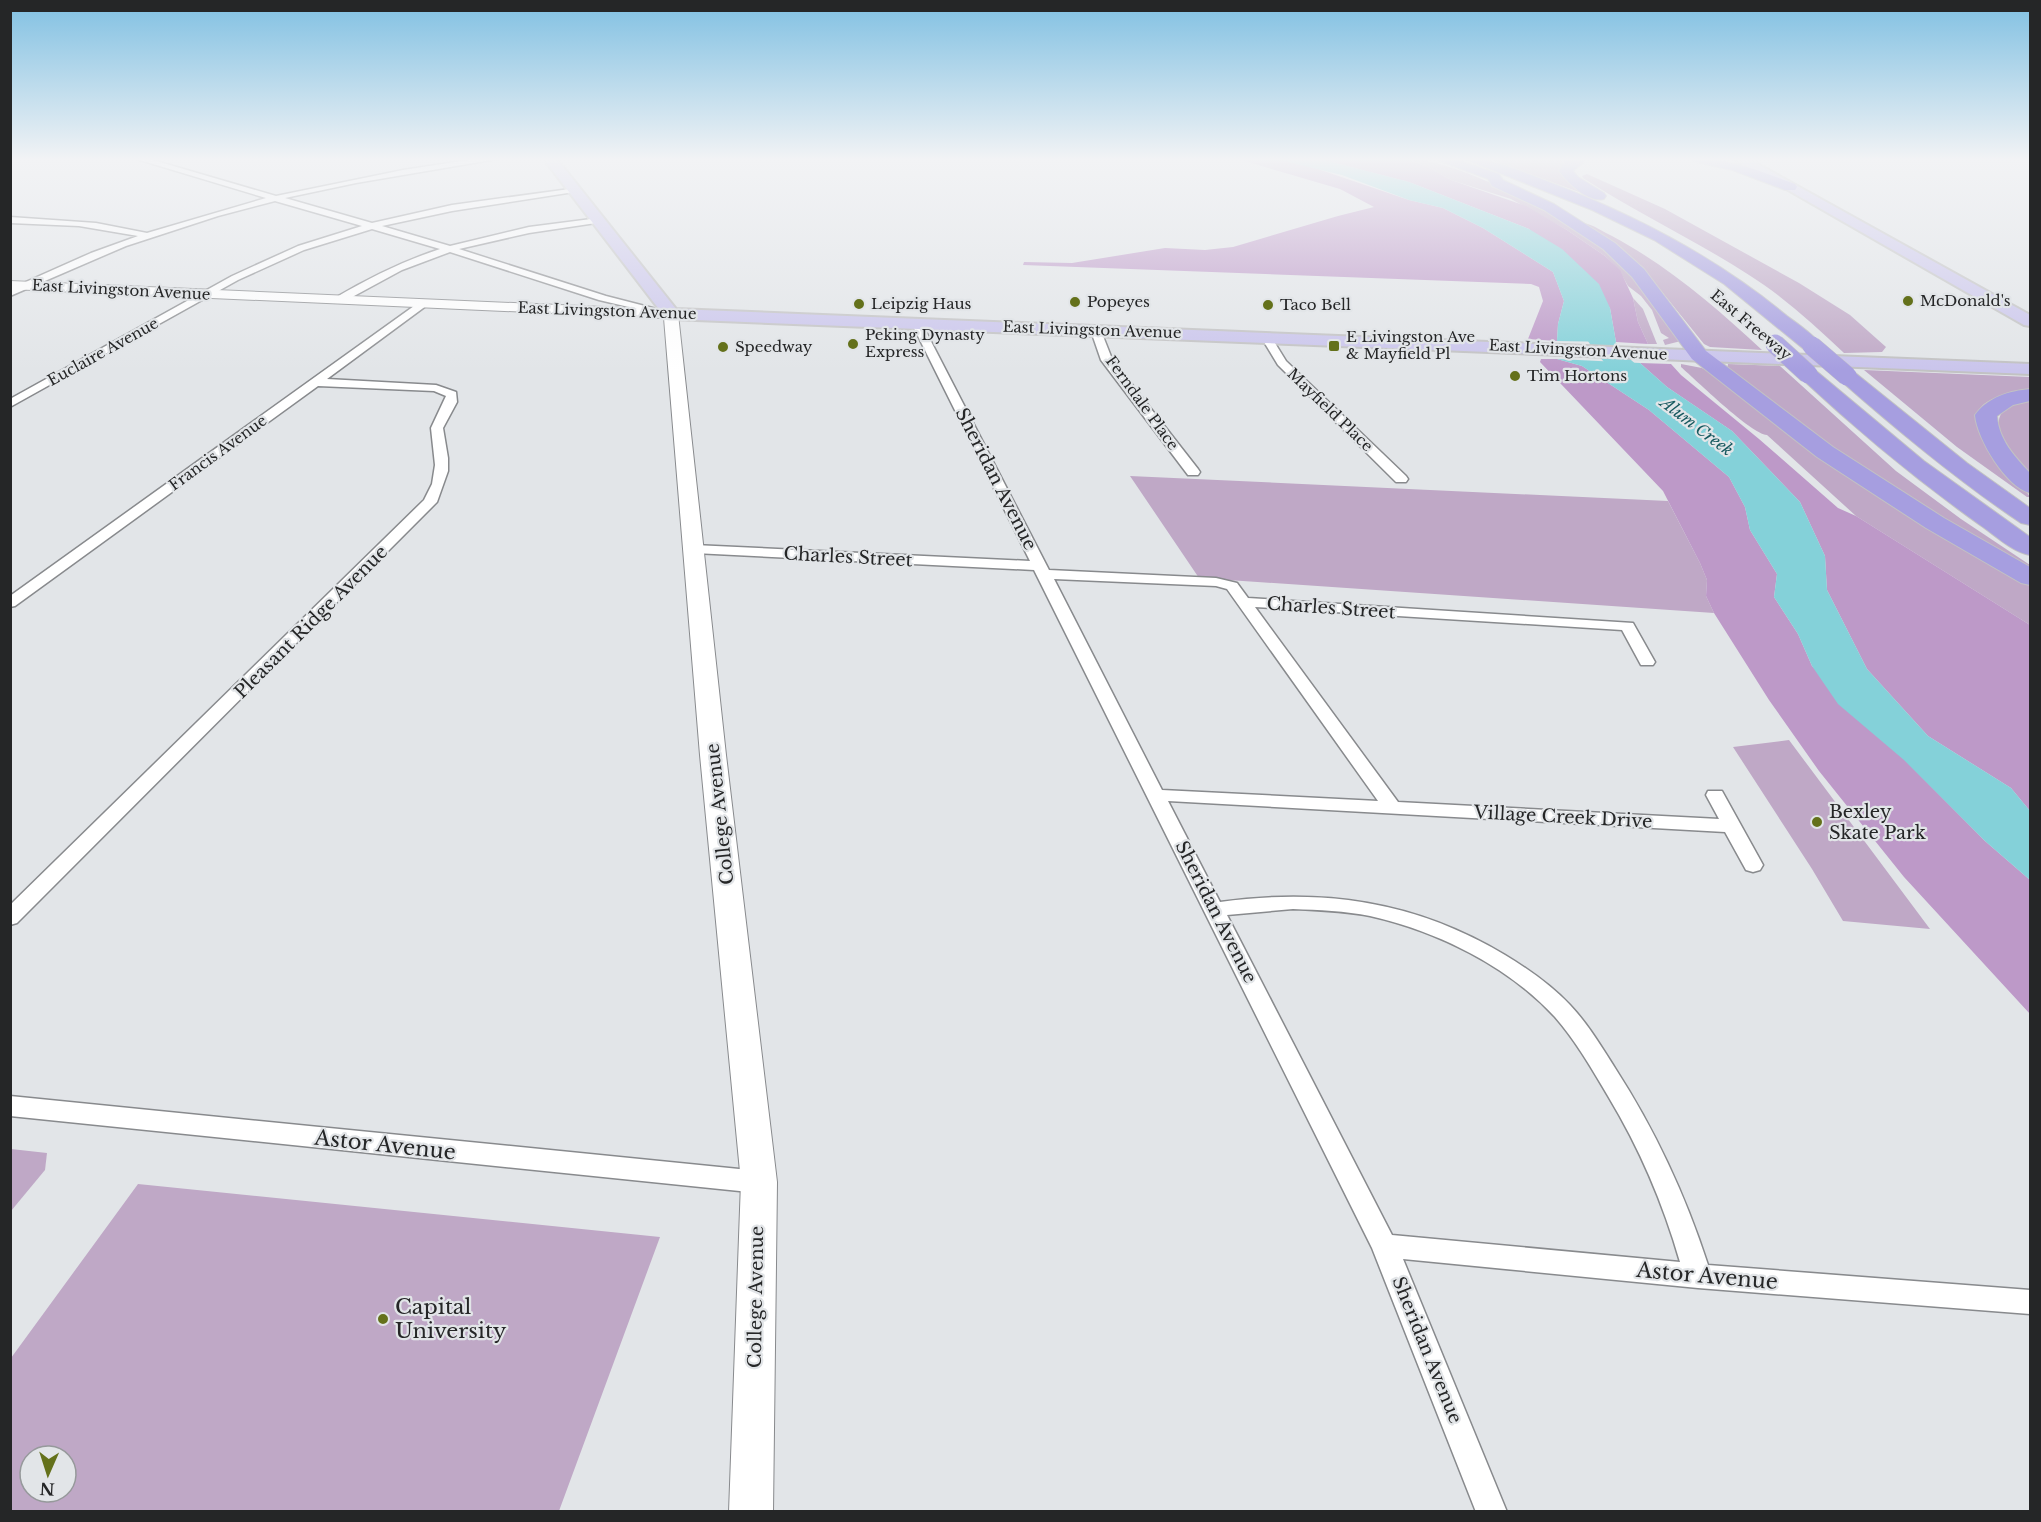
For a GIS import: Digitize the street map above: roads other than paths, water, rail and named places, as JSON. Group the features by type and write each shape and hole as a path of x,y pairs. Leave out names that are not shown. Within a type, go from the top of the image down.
{"highway":[{"path":"1582,229 1618,254 1656,295 1699,355 1825,452 1935,523 2031,577"},
{"path":"1611,229 1669,261"},
{"name":"East Freeway","path":"1643,229 1720,273 1812,346 1935,451 2031,518"},
{"name":"East Freeway","path":"1760,331 1864,426 1941,487 2031,548"},
{"path":"2031,395 2013,398 1996,405 1986,415 1985,421 1993,439 2011,466 2031,486"}],"main road":[{"path":"603,229 671,314"},
{"path":"1866,229 2031,321"},
{"name":"East Livingston Avenue","path":"10,285 2031,369"},
{"name":"College Avenue","path":"671,314 759,1182 752,1512"}],"street":[{"path":"123,229 146,235"},
{"path":"10,293 89,257 167,229"},
{"name":"Euclaire Avenue","path":"10,404 235,278 302,249 363,229"},
{"path":"382,229 603,298 671,314"},
{"path":"339,300 386,271 512,232 533,229"},
{"name":"Francis Avenue","path":"10,603 425,303"},
{"name":"Sheridan Avenue","path":"917,324 1384,1246 1492,1512"},
{"name":"Ferndale Place","path":"1096,331 1107,360 1192,472"},
{"name":"Mayfield Place","path":"1266,337 1281,363 1401,479"},
{"name":"Pleasant Ridge Avenue","path":"10,918 430,502 439,484 442,467 437,426 439,417 452,401 452,394 428,388 316,382"},
{"name":"Charles Street","path":"694,549 1216,582 1232,586 1245,602 1627,626 1647,662"},
{"path":"1245,602 1393,808"},
{"name":"Village Creek Drive","path":"1156,795 1733,826"},
{"path":"1715,795 1753,865"},
{"path":"1215,910 1256,903 1315,902 1373,909 1404,916 1487,953 1531,983 1561,1010 1579,1031 1633,1115 1666,1182 1698,1276"},
{"name":"Astor Avenue","path":"10,1106 759,1182"},
{"name":"Astor Avenue","path":"1384,1246 1698,1276 2031,1302"}],"water":[{"path":"1485,229 1529,229 1562,249 1599,284 1610,308 1616,342 1557,341 1558,324 1564,301 1553,272"},
{"path":"1557,359 1640,363 1667,387 1732,431 1800,502 1825,556 1827,590 1867,669 1928,736 2011,788 2030,811 2030,880 1985,841 1904,760 1838,704 1812,666 1798,634 1774,597 1777,574 1750,530 1745,507 1729,477 1649,410 1582,366"}],"waterway":[{"name":"Alum Creek","path":"1578,291 1582,308 1599,339 1622,366 1662,399"}],"place":[{"name":"McDonald's","path":"1908,301"},
{"name":"Popeyes","path":"1075,302"},
{"name":"Leipzig Haus","path":"859,304"},
{"name":"Taco Bell","path":"1268,305"},
{"name":"Peking Dynasty Express","path":"853,344"},
{"name":"E Livingston Ave & Mayfield Pl","path":"1334,346"},
{"name":"Speedway","path":"723,347"},
{"name":"Tim Hortons","path":"1515,376"},
{"name":"Bexley Skate Park","path":"1817,822"},
{"name":"Capital University","path":"383,1319"}]}
